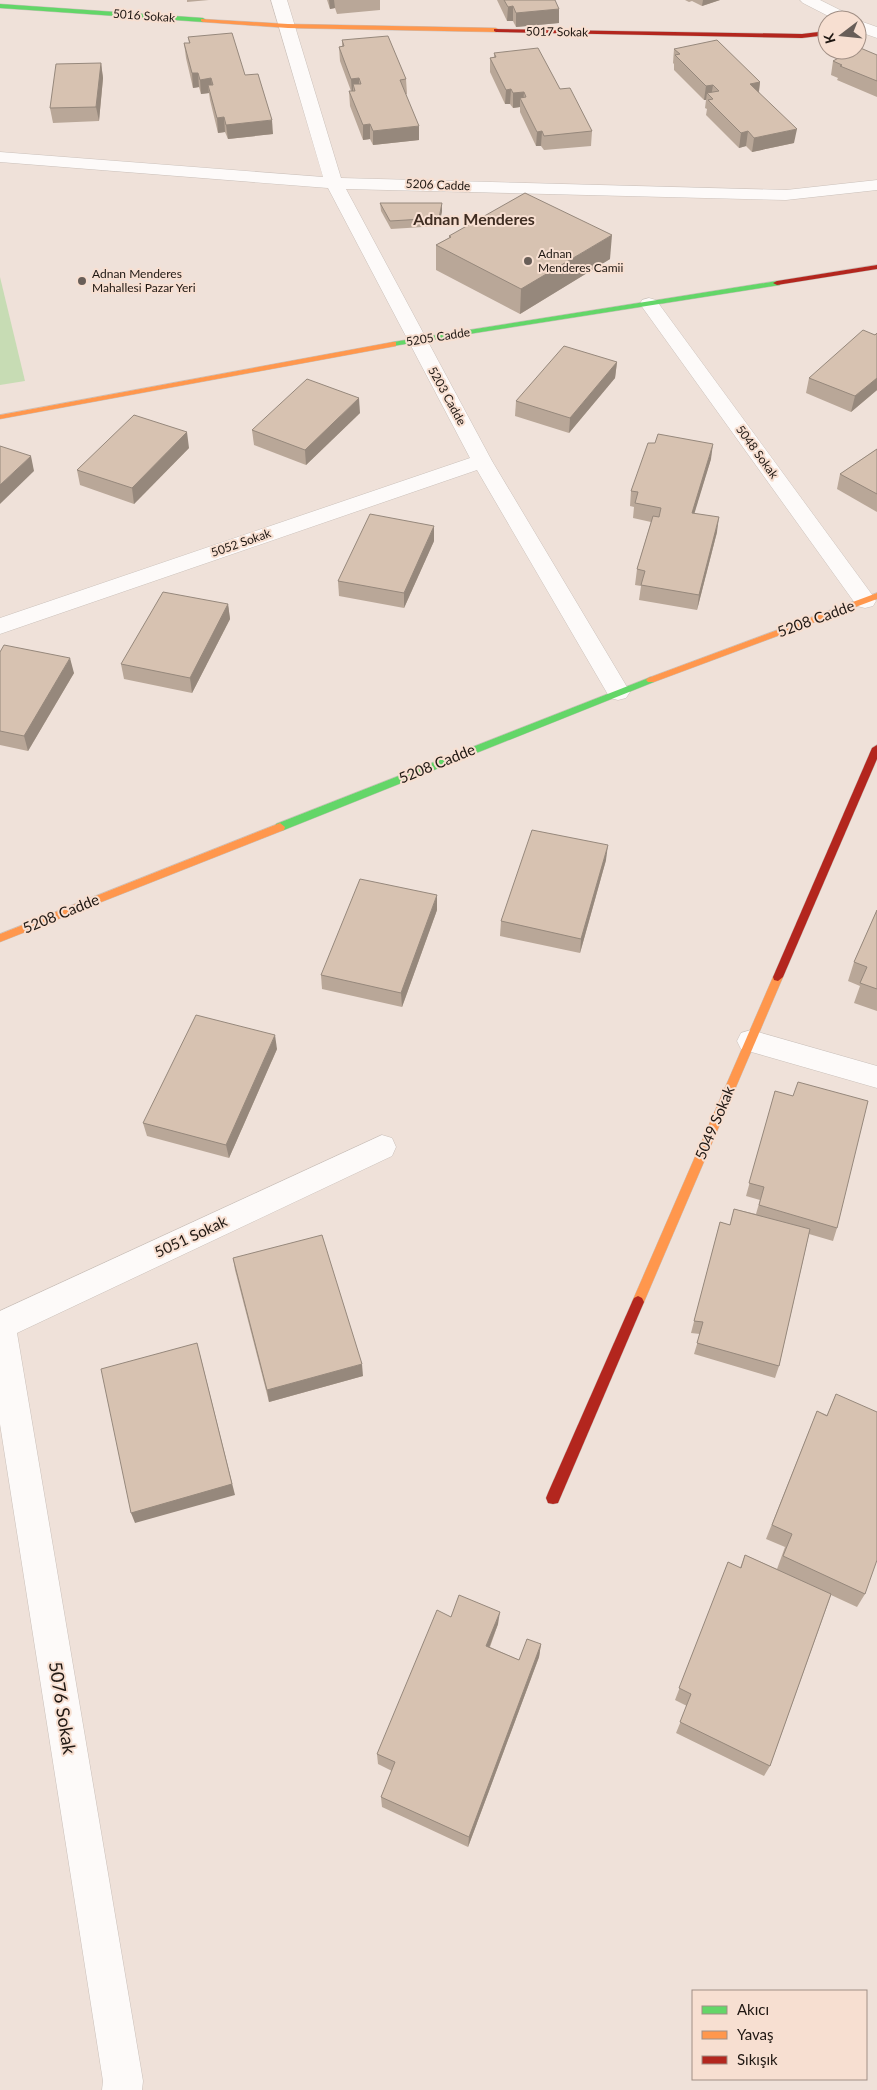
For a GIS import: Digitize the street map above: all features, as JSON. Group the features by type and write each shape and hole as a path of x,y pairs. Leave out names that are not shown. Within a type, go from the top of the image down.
{"street":[{"name":"5203 Cadde","path":"279,0 334,183 482,461 618,692"},
{"path":"808,0 828,10"},
{"name":"5016 Sokak","path":"0,6 288,26"},
{"name":"5017 Sokak","path":"288,26 802,36 817,34"},
{"name":"5206 Cadde","path":"0,158 334,183 786,195 877,185"},
{"name":"5205 Cadde","path":"0,417 416,340 877,267"},
{"name":"5048 Sokak","path":"649,304 871,599"},
{"name":"5052 Sokak","path":"0,626 482,461"},
{"name":"5208 Cadde","path":"0,938 618,692 871,599"},
{"name":"5049 Sokak","path":"553,1498 877,748"},
{"path":"751,1041 877,1077"},
{"name":"5051 Sokak","path":"0,1326 382,1147"},
{"name":"5076 Sokak","path":"0,1326 123,2081 122,2090"}],"green space":[{"path":"0,277 25,381 0,385"}],"building":[{"path":"504,0 555,0 559,9 516,13 513,6 508,7"},
{"path":"232,33 245,75 258,74 272,120 226,125 224,117 217,118 208,85 213,85 211,78 200,80 198,73 192,73 184,43 190,43 188,37"},
{"path":"388,36 406,79 400,80 419,126 373,131 370,124 363,125 349,91 355,91 353,84 361,84 359,78 351,79 339,47 344,46 342,40"},
{"path":"717,40 760,82 750,84 797,129 754,138 748,131 741,133 708,100 713,99 707,93 719,91 713,85 706,86 675,55 680,54 674,49"},
{"path":"538,48 560,89 570,88 592,131 544,136 542,131 537,132 520,98 526,97 524,92 513,93 511,89 506,90 490,58 496,57 494,53"},
{"path":"867,51 877,55 877,81 840,66 842,65 833,61 867,60"},
{"path":"101,63 96,107 50,108 56,64"},
{"path":"525,193 612,235 521,289 436,245 451,237 449,236"},
{"path":"380,203 442,203 439,218 390,221"},
{"path":"863,330 875,335 877,333 877,378 855,396 809,378"},
{"path":"564,346 617,362 570,418 516,401"},
{"path":"307,379 359,398 305,450 252,430"},
{"path":"134,415 187,432 132,488 77,470"},
{"path":"658,434 713,444 692,513 719,517 699,595 641,585 645,571 637,569 653,516 659,517 661,508 635,503 638,492 631,491 648,443 655,443"},
{"path":"0,446 31,456 0,485"},
{"path":"877,449 877,494 840,474"},
{"path":"370,514 434,526 404,593 338,581"},
{"path":"163,592 228,604 190,678 121,664"},
{"path":"4,645 70,658 24,736 0,731 0,652"},
{"path":"532,830 608,845 581,939 501,921"},
{"path":"360,879 437,895 401,993 321,975"},
{"path":"877,910 877,989 860,983 867,967 854,962"},
{"path":"196,1015 275,1035 226,1145 143,1123"},
{"path":"798,1082 868,1101 837,1228 759,1205 764,1187 749,1183 775,1091 793,1096"},
{"path":"734,1209 810,1229 779,1366 697,1343 703,1322 694,1321 720,1222 730,1225"},
{"path":"322,1235 362,1364 267,1390 233,1258"},
{"path":"197,1343 232,1484 131,1513 101,1369"},
{"path":"836,1394 877,1412 877,1560 865,1594 783,1556 792,1534 772,1525 817,1411 827,1416"},
{"path":"745,1555 831,1594 770,1766 680,1722 691,1694 679,1688 728,1562 741,1568"},
{"path":"459,1595 500,1612 486,1646 519,1660 527,1639 541,1644 469,1837 381,1797 395,1762 377,1754 437,1610 451,1617"}],"traffic: fast":[{"path":"0,6 203,20"},
{"path":"393,344 777,283"},
{"path":"280,827 651,680"}],"traffic: slow":[{"path":"203,20 288,26 496,30"},
{"path":"0,417 393,344"},
{"path":"651,680 877,596"},
{"path":"0,938 280,827"},
{"path":"638,1302 778,977"}],"traffic: jam":[{"path":"496,30 802,36 817,34"},
{"path":"777,283 877,267"},
{"path":"778,977 877,748"},
{"path":"553,1498 638,1302"}],"place":[{"name":"Adnan Menderes Camii","path":"528,261"},
{"name":"Adnan Menderes Mahallesi Pazar Yeri","path":"82,281"}],"district":[{"name":"Adnan Menderes","path":"474,219"}]}
